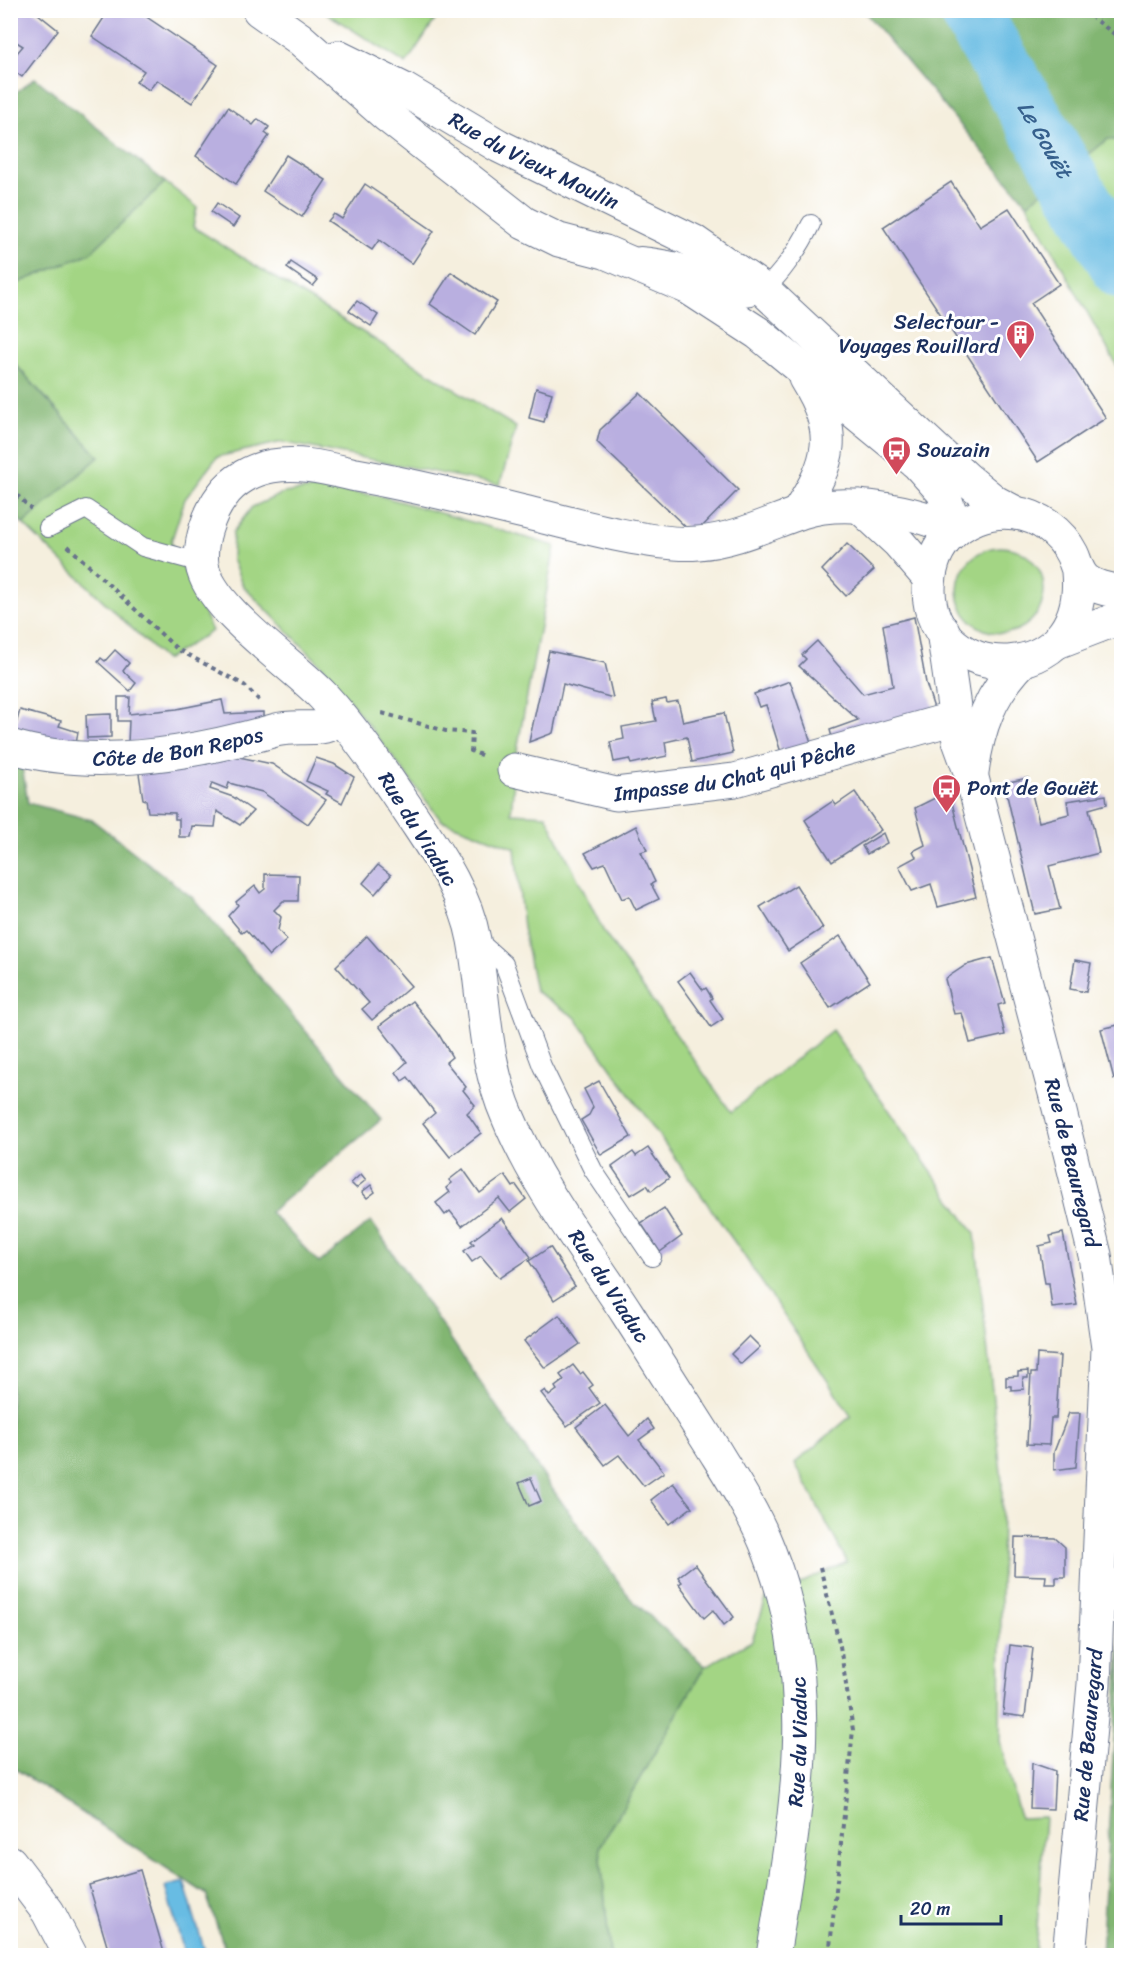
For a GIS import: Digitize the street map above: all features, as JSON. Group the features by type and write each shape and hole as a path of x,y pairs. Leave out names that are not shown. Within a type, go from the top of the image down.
{"main road":[{"name":"Rue du Vieux Moulin","path":"259,10 300,39 386,115 524,223 559,240 605,252 689,288 758,333 918,464 943,492 955,530"},
{"name":"Rue du Vieux Moulin","path":"300,39 403,89 499,146 693,241 764,290 967,479 995,502 1016,513"},
{"path":"798,366 825,417 829,442 823,468 798,513"},
{"path":"201,563 206,528 218,500 242,477 269,466 315,467 565,522 690,544 726,539 798,513 840,504 942,524 955,530"},
{"path":"859,506 899,543 929,578"},
{"path":"972,774 959,741 943,631 929,597 929,578 934,560 943,543 955,530 984,514 1016,513 1033,518 1056,533 1072,555 1078,572 1079,603 1071,624 1057,642"},
{"name":"Rue du Viaduc","path":"201,563 210,584 224,605 314,688 342,719 399,796 443,862 466,912 473,937 492,1076 507,1116 525,1153 668,1377 750,1511 768,1548 784,1594 799,1679 802,1741 794,1819 773,1956"},
{"path":"1078,572 1087,582 1122,592"},
{"path":"943,631 955,645 969,655 1004,663 1035,657 1057,642 1122,617"},
{"path":"972,774 976,739 984,715 1006,678 1022,661"},
{"name":"Impasse du Chat qui Pêche","path":"514,770 616,794 724,781 955,718"},
{"name":"Côte de Bon Repos","path":"10,746 36,755 93,759 175,753 256,738 277,729 323,727 342,719"},
{"name":"Rue de Beauregard","path":"972,774 1095,1255 1108,1348 1094,1684 1069,1956"},
{"path":"10,1862 48,1912 71,1956"}],"lane":[{"path":"764,290 801,245 811,224"},
{"name":"Rue du Vieux Moulin","path":"605,252 684,263 704,272 741,296 754,296 764,290"},
{"path":"48,528 86,508 143,547 201,563"},
{"path":"473,937 504,964 542,1066 588,1160 652,1257"}],"path":[{"path":"1083,10 1122,40"},
{"path":"48,528 177,649 244,685"},
{"path":"342,719 381,713 446,731 472,733 471,751 514,770"},
{"path":"820,1568 840,1646 853,1730 829,1956"}],"green space":[{"path":"323,11 441,11 406,64"},
{"path":"864,11 1121,11 1121,141 1108,139 1027,204"},
{"path":"35,78 165,182 90,253 11,286 11,96"},
{"path":"1108,139 1121,141 1121,373 1027,204"},
{"path":"165,182 197,207 193,227 516,427 500,485 282,442 217,457 185,499 171,542 212,631 165,660 23,524 99,457 11,359 11,286 90,253"},
{"path":"10,359 99,457 23,524 11,512"},
{"path":"318,488 381,496 555,546 517,750 511,813 546,815 605,934 731,1112 832,1030 975,1234 1002,1482 1000,1741 1020,1818 1045,1817 1035,1955 610,1955 600,1847 705,1666 752,1641 766,1599 847,1562 795,1463 851,1416 743,1254 575,1017 535,991 523,928 515,848 441,820 326,670 243,586 232,559 233,532 252,507 284,493"},
{"path":"1001,547 1018,550 1032,559 1041,573 1044,590 1041,607 1032,621 1018,630 1001,633 984,630 970,621 961,607 958,590 961,573 970,559 984,550"},
{"path":"10,762 22,766 28,803 92,820 193,898 381,1120 270,1212 319,1263 371,1221 551,1487 630,1598 705,1666 600,1847 610,1955 227,1955 206,1894 11,1766"},
{"path":"1121,1625 1121,1955 1101,1955"}],"water":[{"path":"184,1882 206,1955 185,1955 165,1887"}],"building":[{"path":"10,10 33,10 58,30 22,77 10,68 10,61 23,46 10,38"},
{"path":"109,10 136,10 218,65 192,103 157,80 149,90 136,82 144,71 92,36"},
{"path":"228,107 253,125 258,119 269,127 265,133 269,136 236,184 196,156"},
{"path":"286,155 326,180 302,217 263,191"},
{"name":"Selectour - Voyages Rouillard","path":"951,182 980,226 1009,208 1059,284 1031,303 1106,418 1038,462 883,227"},
{"path":"365,184 434,231 412,264 379,240 372,250 328,221 334,214 342,219"},
{"path":"217,203 239,218 233,227 211,212"},
{"path":"291,262 318,280 313,286 287,268"},
{"path":"451,272 497,302 475,335 430,304"},
{"path":"357,301 378,315 371,326 349,311"},
{"path":"536,388 552,393 544,422 529,418"},
{"path":"640,393 738,490 694,535 597,442 600,430"},
{"path":"847,544 874,570 846,596 822,570"},
{"path":"914,617 926,683 937,718 835,748 830,730 858,720 799,666 806,659 802,655 817,641 863,694 893,686 883,625"},
{"path":"115,650 129,663 123,671 136,683 130,691 98,662 101,658 105,661"},
{"path":"549,651 605,663 613,698 563,684 553,733 529,742"},
{"path":"790,681 815,754 784,762 766,705 759,707 754,694"},
{"path":"118,697 130,697 129,714 177,709 222,700 225,714 263,712 263,727 128,743 129,721 118,721"},
{"path":"666,699 667,703 678,701 683,722 724,713 733,753 692,762 687,737 665,742 667,756 631,764 629,759 614,762 610,742 624,739 622,727 656,721 652,702"},
{"path":"20,710 61,721 59,726 78,732 76,744 13,735"},
{"path":"111,714 111,737 87,738 86,715"},
{"path":"239,757 272,764 326,800 308,824 262,792 229,783 227,789 212,783 210,789 233,797 253,811 240,825 217,811 215,827 192,826 190,837 179,837 179,819 175,819 175,813 148,812 146,800 143,799 138,767 207,764 207,760"},
{"path":"316,758 334,764 354,777 342,803 326,794 328,791 306,781"},
{"path":"1028,778 1039,822 1069,814 1067,801 1106,795 1107,804 1089,809 1099,853 1049,866 1060,909 1035,914 1004,783"},
{"path":"949,791 976,897 938,907 931,884 912,891 899,866 916,857 913,851 925,845 915,808"},
{"path":"855,792 881,830 832,862 805,820 833,801 836,805"},
{"path":"636,826 647,850 641,852 655,882 651,884 659,899 636,910 629,896 622,899 605,863 594,867 585,853"},
{"path":"883,833 887,843 867,854 862,846"},
{"path":"378,865 391,875 375,894 363,883"},
{"path":"265,874 299,875 298,901 283,901 274,910 281,917 278,930 287,940 269,956 246,930 242,933 228,916 238,905 236,902 255,886 260,893 265,889"},
{"path":"796,885 823,928 788,951 760,907"},
{"path":"367,936 411,986 372,1020 362,1009 369,1003 336,966"},
{"path":"840,936 870,982 830,1008 800,963"},
{"path":"992,958 1005,1003 998,1005 1005,1035 970,1043 962,1013 954,1014 945,979 966,965"},
{"path":"1075,960 1091,963 1086,992 1070,989"},
{"path":"690,972 703,990 706,988 712,998 710,1000 723,1019 711,1027 678,981"},
{"path":"412,1001 438,1033 452,1057 446,1062 466,1087 463,1090 475,1105 467,1113 481,1133 450,1157 423,1123 435,1113 408,1077 402,1081 396,1072 407,1062 379,1026"},
{"path":"1122,1024 1122,1077 1114,1079 1101,1029"},
{"path":"599,1081 631,1137 601,1155 581,1120 589,1115 593,1107 584,1089"},
{"path":"648,1148 669,1178 651,1191 647,1185 631,1195 612,1167 633,1152 636,1156"},
{"path":"463,1169 480,1193 505,1175 513,1187 516,1185 526,1199 510,1212 499,1198 462,1226 450,1211 445,1215 436,1203 450,1192 446,1188 452,1183 449,1180"},
{"path":"361,1174 366,1180 356,1188 351,1183"},
{"path":"371,1185 375,1192 367,1198 362,1192"},
{"path":"664,1208 682,1236 660,1252 641,1223"},
{"path":"502,1218 531,1257 500,1278 481,1256 472,1262 464,1251 474,1244 471,1241"},
{"path":"1063,1233 1077,1305 1052,1308 1049,1283 1045,1283 1039,1246 1052,1243 1050,1236"},
{"path":"550,1247 575,1286 554,1300 529,1261"},
{"path":"559,1315 580,1344 545,1368 524,1341"},
{"path":"749,1336 760,1347 741,1364 731,1354"},
{"path":"1037,1354 1060,1356 1056,1418 1051,1418 1049,1445 1027,1444 1031,1373 1036,1373"},
{"path":"573,1365 580,1374 583,1372 593,1385 589,1388 600,1403 567,1426 541,1393 545,1390 549,1396 557,1390 555,1387 564,1380 560,1375"},
{"path":"1028,1371 1028,1378 1023,1378 1024,1389 1011,1390 1011,1386 1006,1386 1006,1377 1018,1376 1018,1372"},
{"path":"605,1405 629,1436 647,1419 654,1429 639,1440 664,1472 644,1486 619,1455 605,1465 576,1427"},
{"path":"1069,1413 1080,1413 1076,1467 1054,1470 1054,1452"},
{"path":"531,1478 541,1501 529,1506 519,1483"},
{"path":"673,1483 692,1507 669,1524 651,1500"},
{"path":"1015,1537 1055,1538 1065,1547 1065,1577 1056,1577 1056,1584 1045,1584 1046,1576 1014,1575"},
{"path":"695,1564 734,1617 724,1625 713,1610 704,1618 679,1584 682,1582 678,1577"},
{"path":"1010,1645 1033,1648 1025,1717 1003,1714"},
{"path":"1032,1763 1055,1771 1053,1809 1030,1808"},
{"path":"140,1870 165,1956 110,1956 89,1885"}],"waterway":[{"name":"Le Gouët","path":"969,10 1122,269"}],"place":[{"name":"Selectour - Voyages Rouillard","path":"1020,360"},
{"name":"Souzain","path":"896,476"},
{"name":"Pont de Gouët","path":"946,814"}]}
